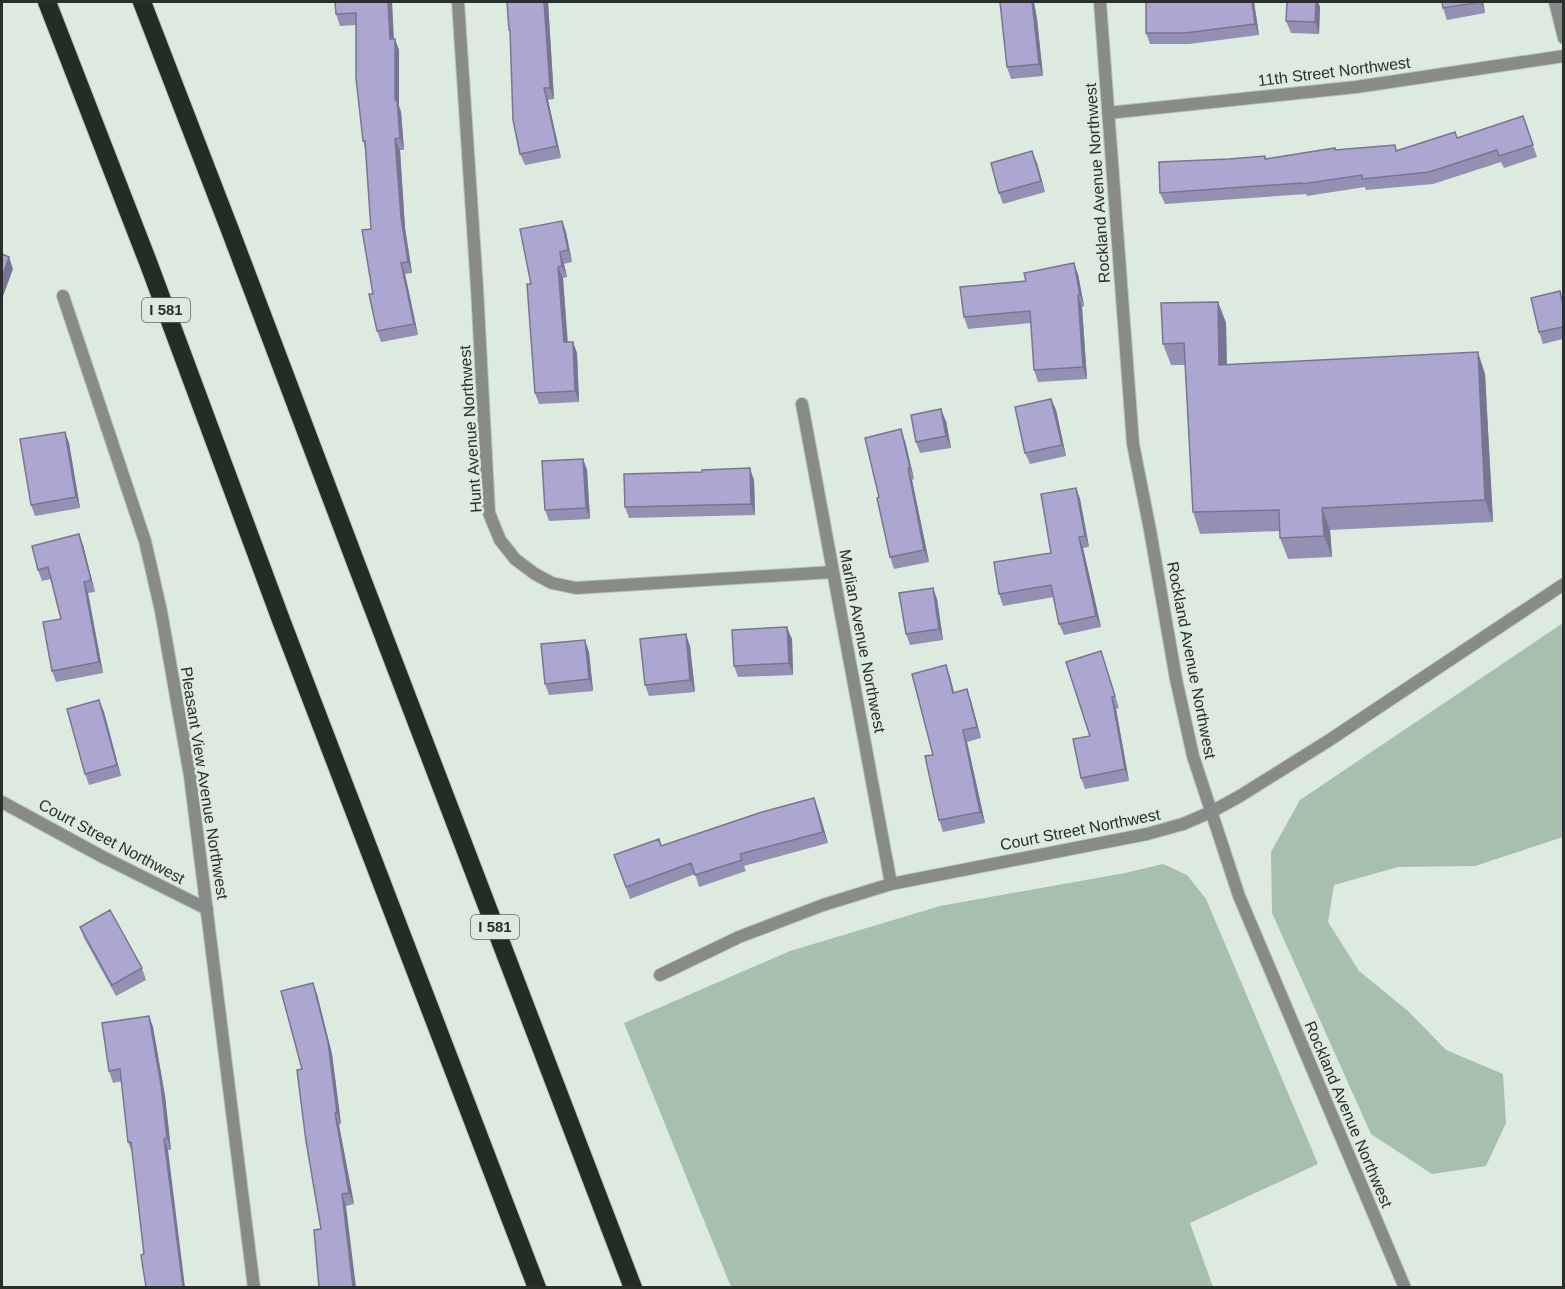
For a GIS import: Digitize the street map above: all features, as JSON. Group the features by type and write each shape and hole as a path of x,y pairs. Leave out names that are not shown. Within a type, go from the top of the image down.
{"highway":[{"name":"I 581","path":"47,2 537,1287"},
{"name":"I 581","path":"142,2 633,1287"}],"street":[{"name":"Hunt Avenue Northwest","path":"458,2 489,513 500,540 515,560 535,574 552,583 576,588 833,572"},
{"name":"Rockland Avenue Northwest","path":"1100,2 1133,444 1176,679 1193,756 1239,896 1405,1287"},
{"path":"1555,2 1563,38"},
{"name":"11th Street Northwest","path":"1108,113 1356,87 1563,56"},
{"name":"Pleasant View Avenue Northwest","path":"63,296 146,541 161,611 190,776 254,1287"},
{"name":"Marlian Avenue Northwest","path":"802,404 891,884"},
{"name":"Court Street Northwest","path":"660,975 739,937 891,884 1147,834 1182,824 1211,812 1328,741 1563,584"},
{"name":"Court Street Northwest","path":"2,802 101,856 207,909"}],"green space":[{"path":"1563,623 1563,837 1475,866 1398,867 1334,885 1328,922 1359,971 1408,1011 1446,1050 1503,1074 1506,1123 1486,1166 1432,1174 1371,1134 1272,913 1271,852 1300,800"},
{"path":"1163,864 1187,875 1206,899 1318,1164 1190,1223 1213,1287 731,1287 624,1023 790,951 940,906 1125,873"}],"building":[{"path":"335,2 388,2 390,39 395,39 395,100 397,100 400,138 395,139 401,217 408,262 401,263 414,324 377,331 369,294 373,294 362,230 371,229 365,141 363,141 356,78 356,13 336,14"},
{"path":"507,2 544,2 550,88 544,88 557,146 520,154 513,120"},
{"path":"1000,2 1032,2 1039,64 1007,67"},
{"path":"1146,2 1252,2 1255,24 1185,33 1146,33"},
{"path":"1287,2 1316,2 1315,22 1286,21"},
{"path":"1442,2 1481,2 1443,8"},
{"path":"1523,116 1533,145 1499,156 1497,150 1429,172 1362,179 1362,175 1302,184 1160,193 1159,162 1265,156 1265,159 1335,148 1335,150 1395,145 1396,151 1455,132 1457,138"},
{"path":"1032,151 1041,181 999,193 991,163"},
{"path":"562,221 568,250 560,252 562,266 558,267 564,342 573,342 575,391 535,393 527,284 531,284 520,229"},
{"path":"2,254 9,257 2,277"},
{"path":"1074,263 1080,295 1078,295 1083,367 1034,370 1030,311 964,317 960,287 1026,281 1024,273"},
{"path":"1560,291 1563,327 1539,332 1531,298"},
{"path":"1218,302 1219,365 1478,352 1485,500 1322,508 1324,536 1280,538 1279,510 1193,512 1184,343 1163,344 1161,303"},
{"path":"1051,399 1062,445 1025,453 1015,407"},
{"path":"941,409 946,436 916,442 911,415"},
{"path":"901,429 924,550 890,557 865,438"},
{"path":"65,432 76,497 31,505 20,439"},
{"path":"583,459 586,508 545,510 542,461"},
{"path":"750,468 751,504 625,507 624,474"},
{"path":"1076,488 1085,536 1079,537 1096,616 1059,624 1051,585 999,594 994,562 1051,553 1041,494"},
{"path":"79,534 91,580 84,582 99,662 52,671 43,622 61,619 48,567 38,570 32,546"},
{"path":"933,588 939,629 906,634 899,593"},
{"path":"787,627 789,663 734,666 732,630"},
{"path":"686,634 690,680 645,685 640,639"},
{"path":"585,640 589,679 545,684 541,644"},
{"path":"1101,651 1115,696 1112,697 1125,769 1081,778 1073,739 1090,736 1066,662"},
{"path":"946,665 953,693 967,689 977,727 963,730 980,812 939,820 925,756 933,755 912,674"},
{"path":"99,700 117,765 85,774 67,709"},
{"path":"814,798 823,832 740,854 742,860 695,875 691,863 626,887 614,855 659,839 661,846 762,812"},
{"path":"110,910 142,968 112,985 80,927"},
{"path":"313,983 328,1042 337,1113 335,1113 349,1193 342,1194 353,1287 319,1287 314,1230 321,1229 297,1070 302,1069 281,991"},
{"path":"149,1016 161,1085 167,1138 164,1139 183,1287 146,1287 131,1142 128,1142 120,1069 109,1071 102,1023"}]}
